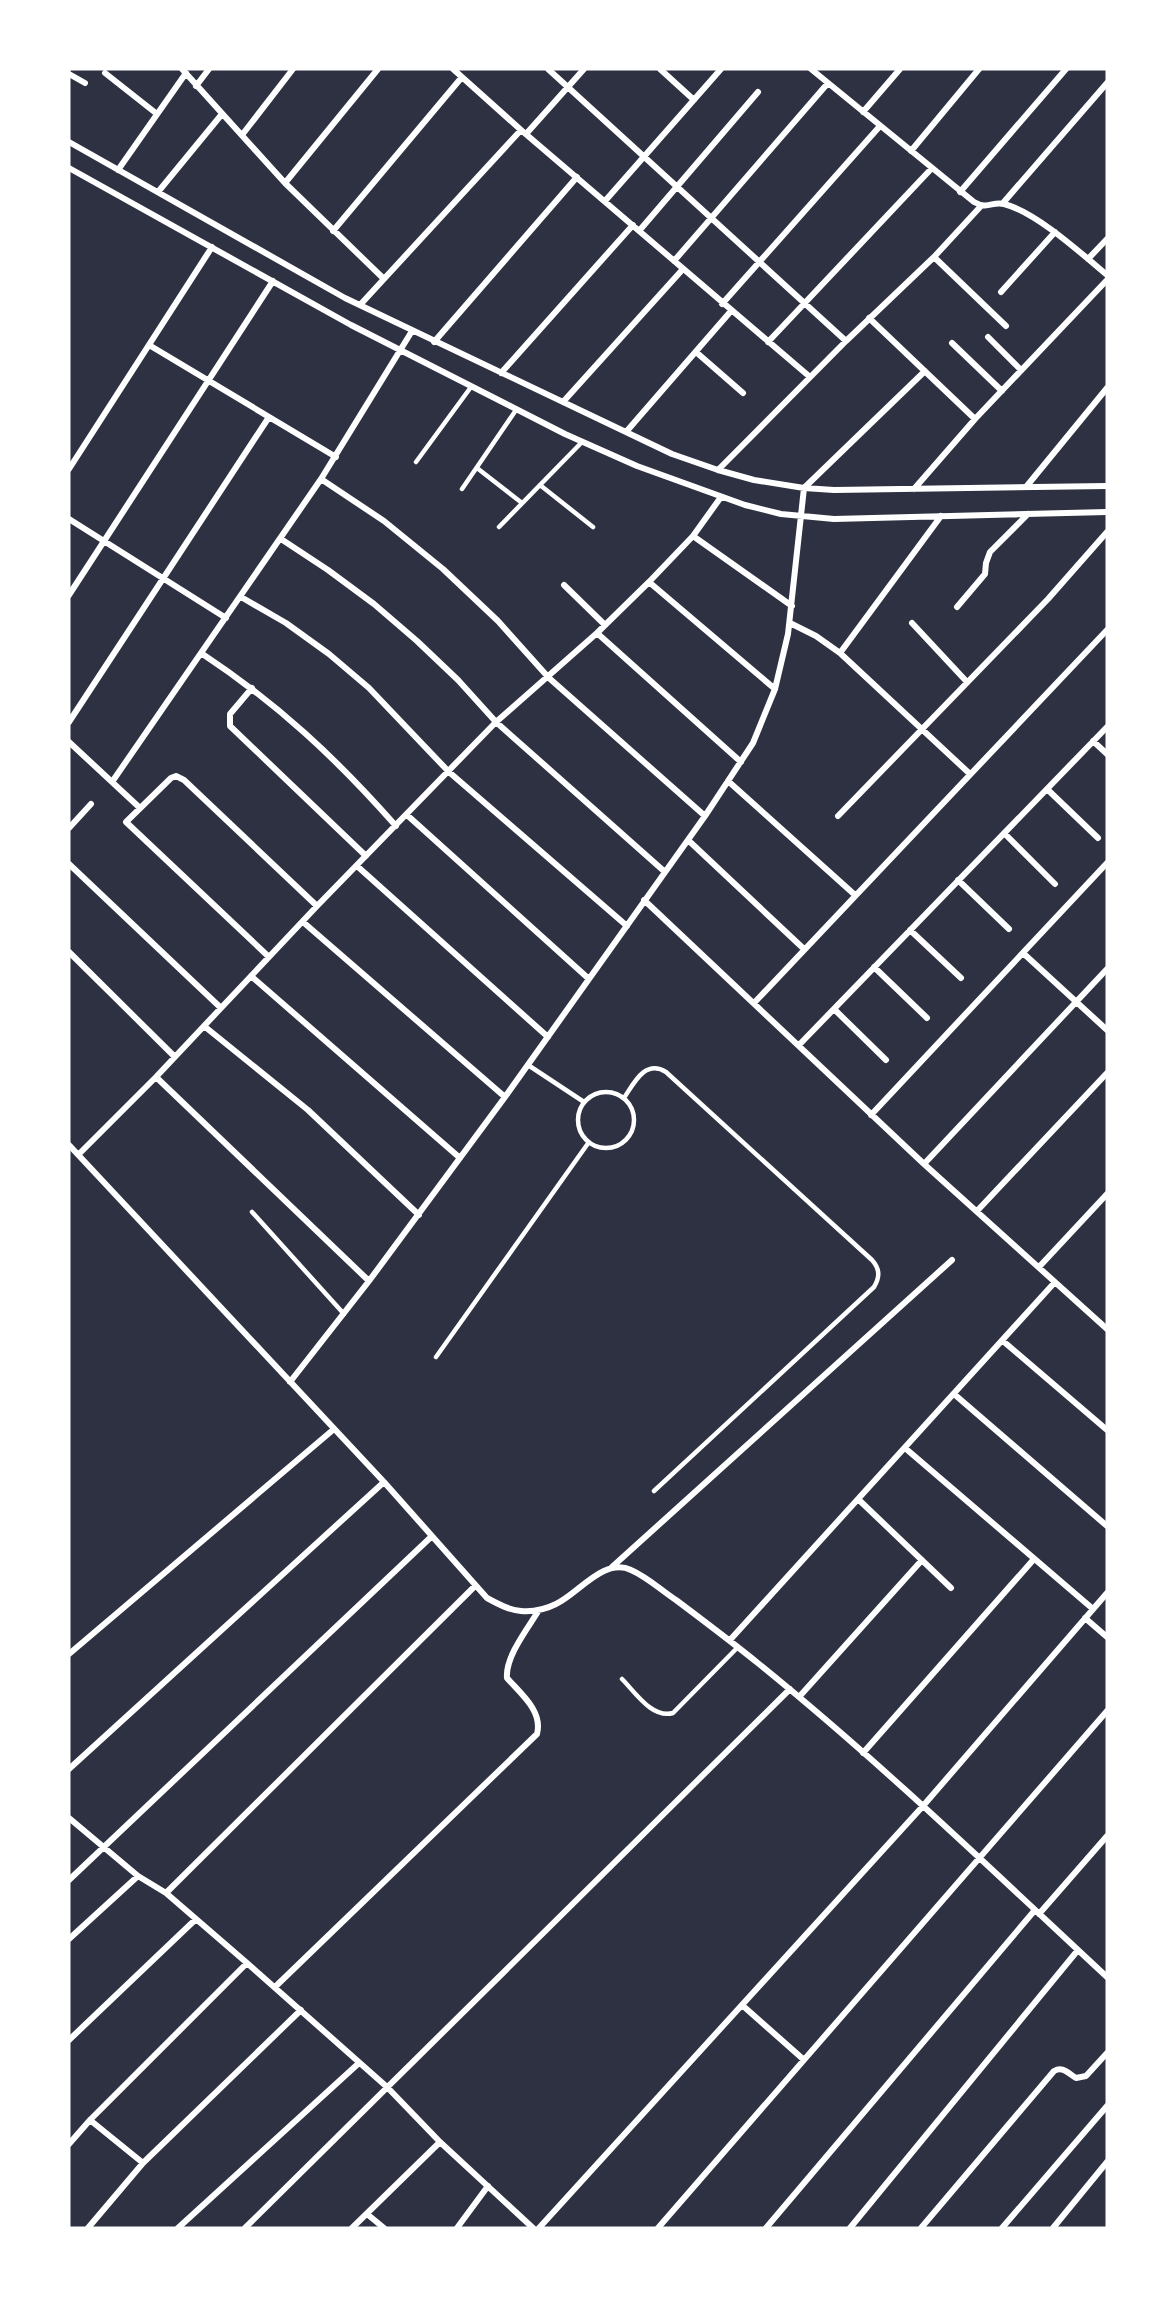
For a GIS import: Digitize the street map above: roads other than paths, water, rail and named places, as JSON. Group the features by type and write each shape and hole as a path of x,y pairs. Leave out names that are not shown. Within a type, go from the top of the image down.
{"street":[{"path":"196,86 209,69"},
{"path":"242,135 293,69"},
{"path":"285,183 378,69"},
{"path":"453,69 722,304 810,377"},
{"path":"548,69 846,341"},
{"path":"360,305 584,69"},
{"path":"660,69 694,100"},
{"path":"605,201 721,69"},
{"path":"811,69 960,192 981,206"},
{"path":"819,76 824,69"},
{"path":"864,112 900,69"},
{"path":"911,151 979,69"},
{"path":"960,192 1066,69"},
{"path":"118,170 184,71 285,183 384,279"},
{"path":"105,73 157,114"},
{"path":"69,74 85,83"},
{"path":"333,231 462,77"},
{"path":"674,261 828,83"},
{"path":"1003,203 1107,83"},
{"path":"639,231 758,92"},
{"path":"158,192 222,114"},
{"path":"722,304 880,126"},
{"path":"69,142 360,305 672,454 718,470 754,480 834,490 1107,486"},
{"path":"69,168 400,351 516,410 646,470 763,511 834,519 1107,512"},
{"path":"768,342 932,168"},
{"path":"434,342 577,177"},
{"path":"718,470 934,256 981,206 1003,203 1055,232 1107,275"},
{"path":"501,373 633,225"},
{"path":"1001,292 1055,232"},
{"path":"1088,259 1107,239"},
{"path":"69,469 212,247"},
{"path":"934,256 1006,326"},
{"path":"563,402 683,269"},
{"path":"914,489 975,418 1107,280"},
{"path":"69,595 273,281"},
{"path":"626,432 731,311"},
{"path":"869,318 975,418"},
{"path":"112,782 336,457 412,331"},
{"path":"988,337 1021,370"},
{"path":"952,343 1002,391"},
{"path":"149,345 336,457"},
{"path":"696,352 743,393"},
{"path":"291,1382 505,1097 666,872 753,743 775,689 790,623 804,488 925,371"},
{"path":"1026,487 1107,388"},
{"path":"69,722 269,417"},
{"path":"321,479 384,521 443,569 498,621 549,678 705,816"},
{"path":"79,1154 156,1077 317,906 496,722 549,678 649,582 693,536 722,497"},
{"path":"957,607 985,574 990,552 1028,514"},
{"path":"840,653 941,516"},
{"path":"69,519 226,618"},
{"path":"838,816 1048,599 1107,532"},
{"path":"693,536 792,606"},
{"path":"281,539 328,570 391,619 458,680 496,722 666,872"},
{"path":"649,582 775,689"},
{"path":"564,585 605,625"},
{"path":"241,597 286,623 329,654 369,688 449,772 627,926"},
{"path":"790,623 816,636 840,653 970,774"},
{"path":"912,623 967,682"},
{"path":"753,1003 1107,630"},
{"path":"597,633 741,762"},
{"path":"201,653 252,688 304,730 352,776 396,826"},
{"path":"252,688 230,714 230,726 366,856"},
{"path":"799,1045 1107,727"},
{"path":"1093,741 1107,754"},
{"path":"69,742 140,808"},
{"path":"269,957 126,822 171,778 176,776 181,778 317,906"},
{"path":"728,781 855,896"},
{"path":"1047,789 1098,838"},
{"path":"69,828 91,804"},
{"path":"407,815 589,979"},
{"path":"1004,833 1055,884"},
{"path":"688,840 804,949"},
{"path":"871,1115 1107,863"},
{"path":"69,864 221,1008"},
{"path":"357,866 548,1037"},
{"path":"958,880 1009,929"},
{"path":"644,900 871,1115 1107,1329"},
{"path":"303,922 505,1097"},
{"path":"910,930 962,978"},
{"path":"69,952 175,1057"},
{"path":"1023,952 1107,1030"},
{"path":"874,967 927,1018"},
{"path":"924,1164 1107,969"},
{"path":"251,976 460,1158"},
{"path":"834,1009 886,1060"},
{"path":"204,1026 308,1110 418,1215"},
{"path":"977,1212 1107,1073"},
{"path":"156,1077 369,1281"},
{"path":"69,1145 384,1482 487,1598 503,1607 520,1611 539,1610 557,1604 612,1568 622,1566 642,1576 738,1647 790,1689 923,1806 1107,1977"},
{"path":"1039,1267 1107,1194"},
{"path":"612,1568 952,1260"},
{"path":"730,1641 1055,1282"},
{"path":"1003,1341 1107,1430"},
{"path":"954,1394 1107,1526"},
{"path":"69,1654 334,1429"},
{"path":"905,1448 1093,1610"},
{"path":"69,1769 384,1482"},
{"path":"858,1499 951,1588"},
{"path":"69,1880 431,1537"},
{"path":"862,1753 1034,1559"},
{"path":"799,1697 922,1560"},
{"path":"166,1893 475,1586"},
{"path":"539,2228 923,1806 1107,1593"},
{"path":"274,1987 537,1734 538,1715 507,1678 506,1670 511,1657 539,1610"},
{"path":"1085,1618 1107,1637"},
{"path":"245,2228 790,1689"},
{"path":"658,2228 1107,1711"},
{"path":"69,1818 138,1876 166,1893 301,2010 387,2087 440,2142 533,2228"},
{"path":"766,2228 1037,1912 1107,1836"},
{"path":"69,1939 138,1876"},
{"path":"69,2040 196,1919"},
{"path":"850,2228 1078,1950"},
{"path":"69,2144 90,2120 247,1963"},
{"path":"742,2005 803,2059"},
{"path":"88,2228 143,2163 301,2010"},
{"path":"921,2228 1048,2076 1058,2069 1076,2078 1086,2076 1107,2053"},
{"path":"178,2228 359,2063"},
{"path":"1002,2228 1107,2106"},
{"path":"90,2120 143,2163"},
{"path":"352,2228 440,2142"},
{"path":"1053,2228 1107,2162"},
{"path":"457,2228 489,2186"},
{"path":"367,2214 384,2228"}],"lane":[{"path":"416,462 471,387"},
{"path":"462,489 516,410"},
{"path":"499,527 582,442"},
{"path":"477,468 522,503"},
{"path":"540,485 592,528"},
{"path":"528,1065 584,1102"},
{"path":"624,1098 646,1070 657,1068 666,1072 872,1260 878,1270 874,1287 654,1491"},
{"path":"599,1093 616,1094 624,1098 633,1112 634,1121 628,1137 614,1146 597,1146 589,1142 580,1127 579,1119 584,1102 599,1093"},
{"path":"436,1357 589,1142"},
{"path":"252,1212 344,1314"},
{"path":"622,1679 655,1711 673,1713 738,1647"}]}
